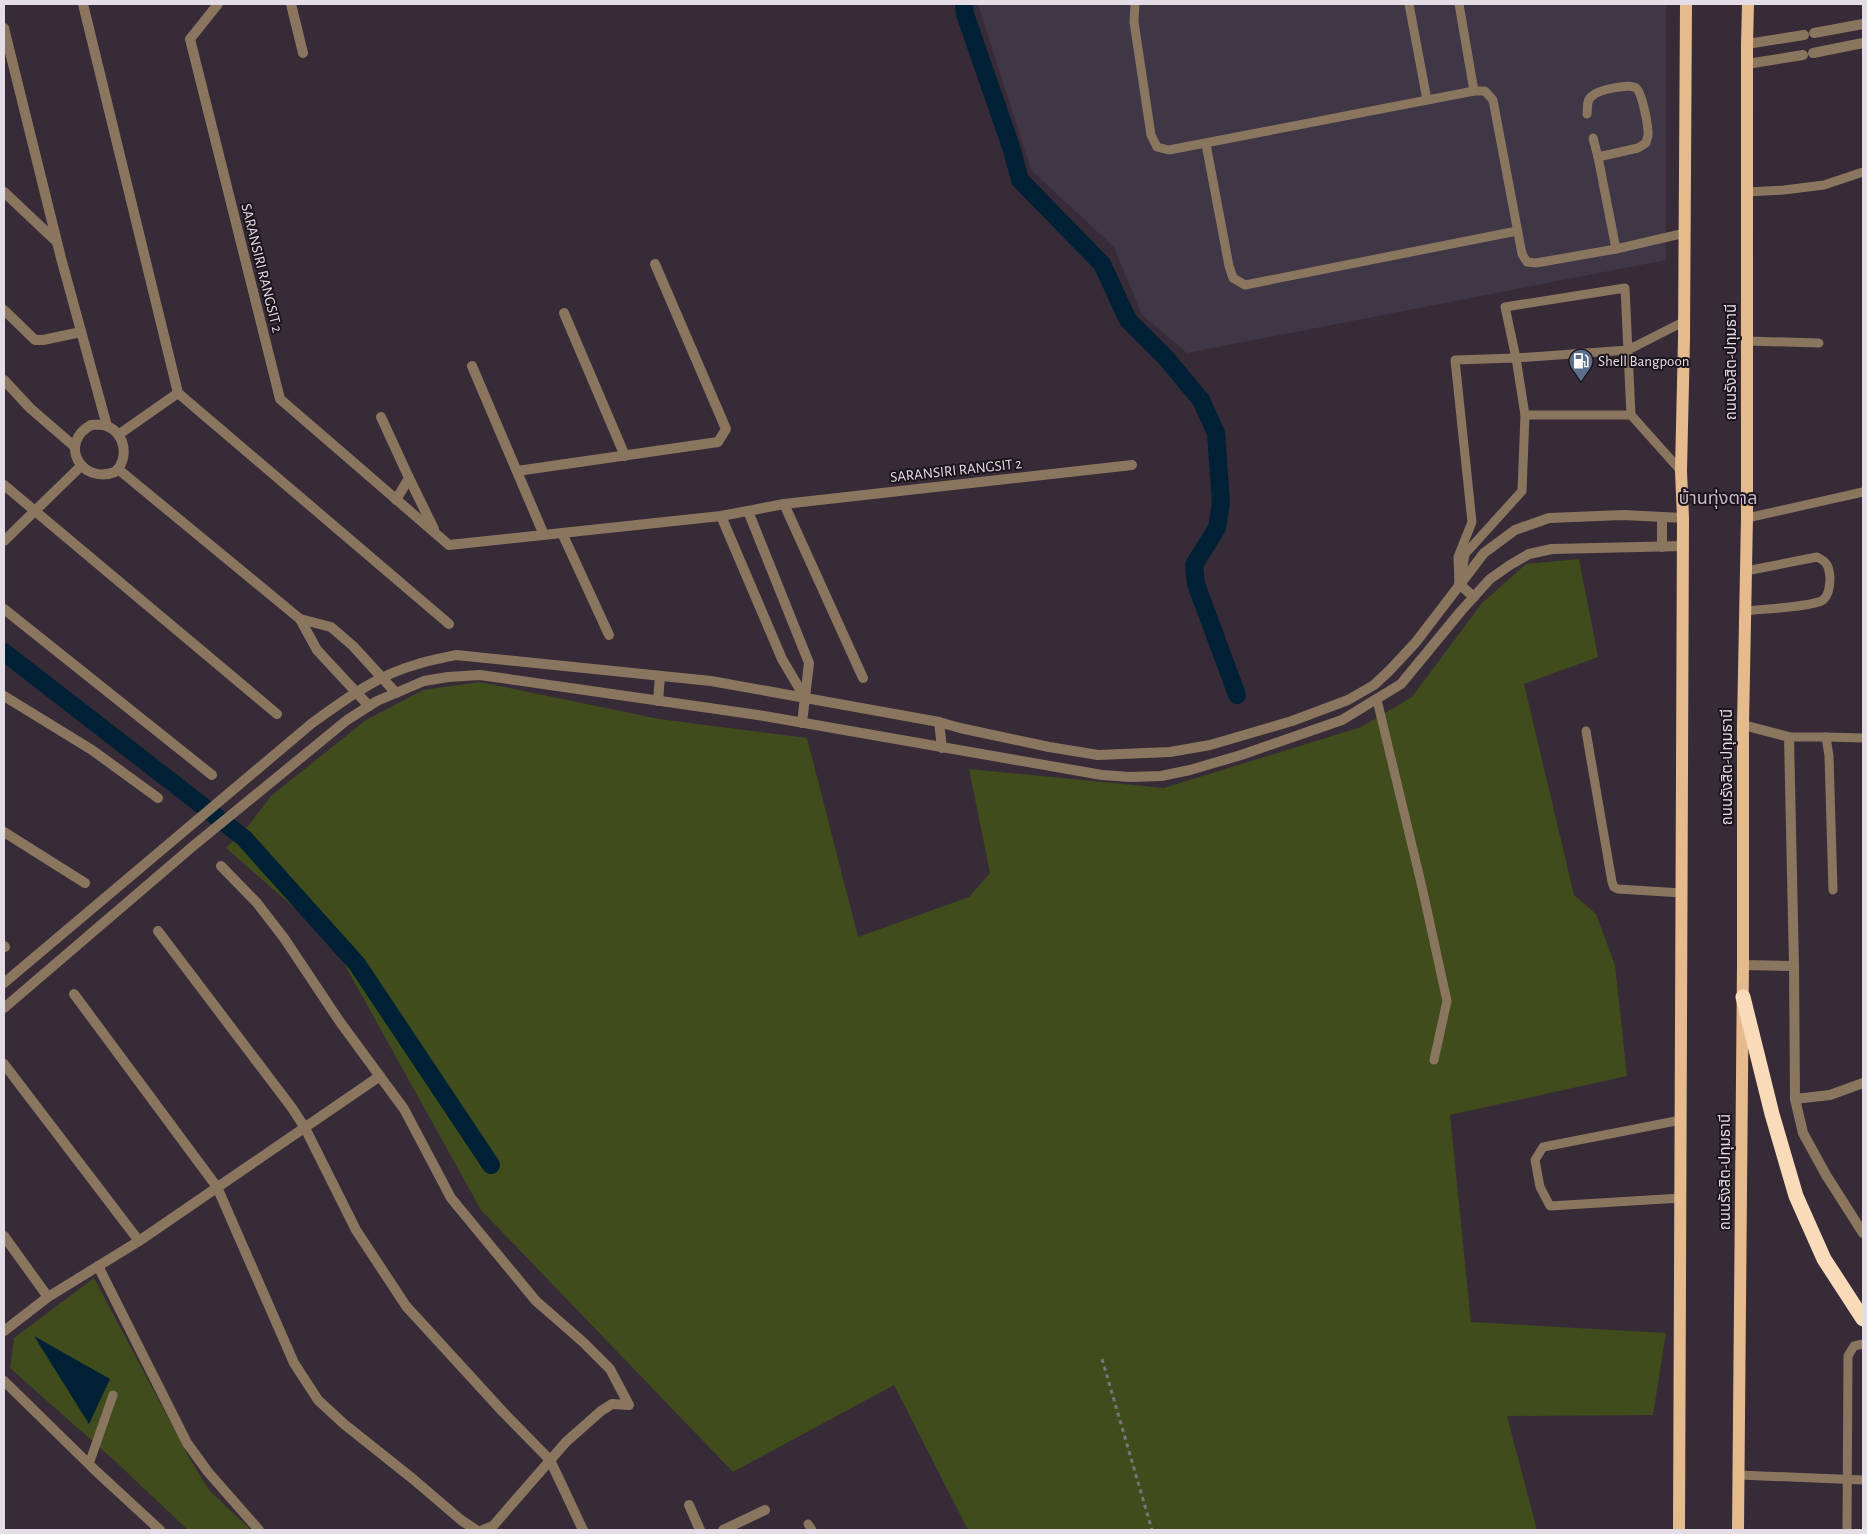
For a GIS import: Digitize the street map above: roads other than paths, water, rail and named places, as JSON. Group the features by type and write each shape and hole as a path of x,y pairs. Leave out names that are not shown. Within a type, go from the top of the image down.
{"highway":[{"path":"1743,997 1772,1114 1796,1196 1824,1259 1863,1319"}],"main road":[{"path":"1679,1530 1683,546 1681,471 1686,233 1686,4"},
{"name":"ถนนรังสิต-ปทุมธานี","path":"1738,1530 1743,997 1743,725 1748,518 1746,44 1748,4"}],"street":[{"path":"83,4 178,393 449,624"},
{"name":"SARANSIRI RANGSIT 2","path":"218,4 190,39 280,400 449,545 721,516 784,504 1132,465"},
{"path":"291,4 303,53"},
{"path":"1746,44 1863,24"},
{"path":"4,28 57,242 106,426"},
{"path":"1747,64 1863,44"},
{"path":"4,192 57,242"},
{"path":"517,471 718,442 726,428 655,264"},
{"path":"4,310 35,340 81,332"},
{"path":"564,313 625,456"},
{"path":"472,366 544,535"},
{"path":"4,380 30,408 75,447"},
{"path":"118,435 178,393"},
{"path":"381,417 436,533"},
{"path":"92,425 106,426 118,435 124,450 124,457 115,472 104,475 92,473 81,466 74,454 80,433 92,425"},
{"path":"4,541 81,466"},
{"path":"118,469 300,619 317,650 369,706"},
{"path":"396,500 409,478"},
{"path":"4,485 277,714"},
{"path":"784,504 863,678"},
{"path":"748,511 809,664 802,723"},
{"path":"4,983 310,724 356,692 382,678 417,664 456,655 711,681 939,722 1031,744 1098,756 1170,752 1210,745 1292,721 1348,700 1374,685 1416,642 1484,553 1514,530 1550,518 1623,515 1683,518"},
{"path":"721,516 782,659 805,698"},
{"path":"1662,517 1662,547"},
{"path":"562,533 609,635"},
{"path":"4,1008 203,837 347,720 369,706 424,681 480,675 802,723 1102,775 1130,777 1161,776 1190,770 1241,755 1342,720 1377,700 1401,684 1490,579 1530,554 1552,549 1683,546"},
{"path":"1459,584 1474,597"},
{"path":"4,608 212,775"},
{"path":"300,619 331,627 353,646 396,693"},
{"path":"658,701 660,676"},
{"path":"4,696 92,750 158,798"},
{"path":"939,722 942,748"},
{"path":"1743,725 1789,737 1795,1099 1803,1133 1826,1175 1863,1233"},
{"path":"4,832 85,883"},
{"path":"221,866 257,903 284,938 340,1022 404,1109 451,1198 536,1301 583,1342 610,1369 629,1405 612,1404 601,1411 566,1442 492,1526 483,1530"},
{"path":"158,931 292,1108 305,1128 356,1230 406,1306 502,1412 550,1460 584,1530"},
{"path":"1743,965 1794,966"},
{"path":"74,994 217,1187 294,1362 318,1400 344,1424 413,1478 461,1520 476,1530"},
{"path":"4,1064 138,1241"},
{"path":"4,1330 48,1297 138,1241 380,1076"},
{"path":"1795,1099 1830,1095 1863,1083"},
{"path":"4,1236 48,1297"},
{"path":"98,1266 187,1443 208,1472 259,1530"},
{"path":"4,1381 160,1530"},
{"path":"689,1505 700,1530"},
{"path":"723,1530 764,1510"}],"lane":[{"path":"1135,4 1134,22 1152,135 1157,147 1169,150 1206,144 1474,91 1485,91 1493,100 1517,231 1522,254 1528,262 1536,263 1616,249 1686,233"},
{"path":"1409,4 1427,100"},
{"path":"1459,4 1474,91"},
{"path":"1588,114 1588,101 1599,92 1629,85 1636,87 1641,94 1648,135 1646,144 1638,148 1598,157"},
{"path":"1594,138 1616,249"},
{"path":"1206,144 1229,266 1233,278 1245,285 1517,231"},
{"path":"1747,192 1824,185 1863,172"},
{"path":"1459,584 1465,554 1522,491 1525,415 1516,358 1505,307 1625,288 1631,415 1681,471"},
{"path":"1459,584 1458,557 1472,522 1455,360 1516,358 1628,350 1684,321"},
{"path":"1747,341 1819,343"},
{"path":"1525,415 1631,415"},
{"path":"1748,518 1863,492"},
{"path":"1745,611 1816,603 1827,595 1830,584 1829,567 1817,557 1746,571"},
{"path":"1377,700 1447,1001 1434,1060"},
{"path":"1586,732 1614,887 1618,889 1682,893"},
{"path":"1789,737 1863,738"},
{"path":"1826,737 1829,756 1833,890"},
{"path":"1681,1120 1543,1147 1536,1160 1540,1187 1550,1206 1681,1198"},
{"path":"1847,1530 1848,1356 1854,1346 1863,1344"},
{"path":"89,1464 113,1396"},
{"path":"1738,1475 1863,1480"}],"water":[{"path":"34,1336 110,1379 89,1424"}],"waterway":[{"path":"964,4 965,14 1011,147 1020,180 1102,264 1128,320 1166,358 1201,400 1216,433 1221,503 1217,528 1194,565 1196,584 1237,695"},
{"path":"4,652 244,838 357,964 491,1165"}],"place":[{"name":"Shell Bangpoon","path":"1581,382"}],"district":[{"name":"บ้านทุ่งตาล","path":"1718,498"}]}
